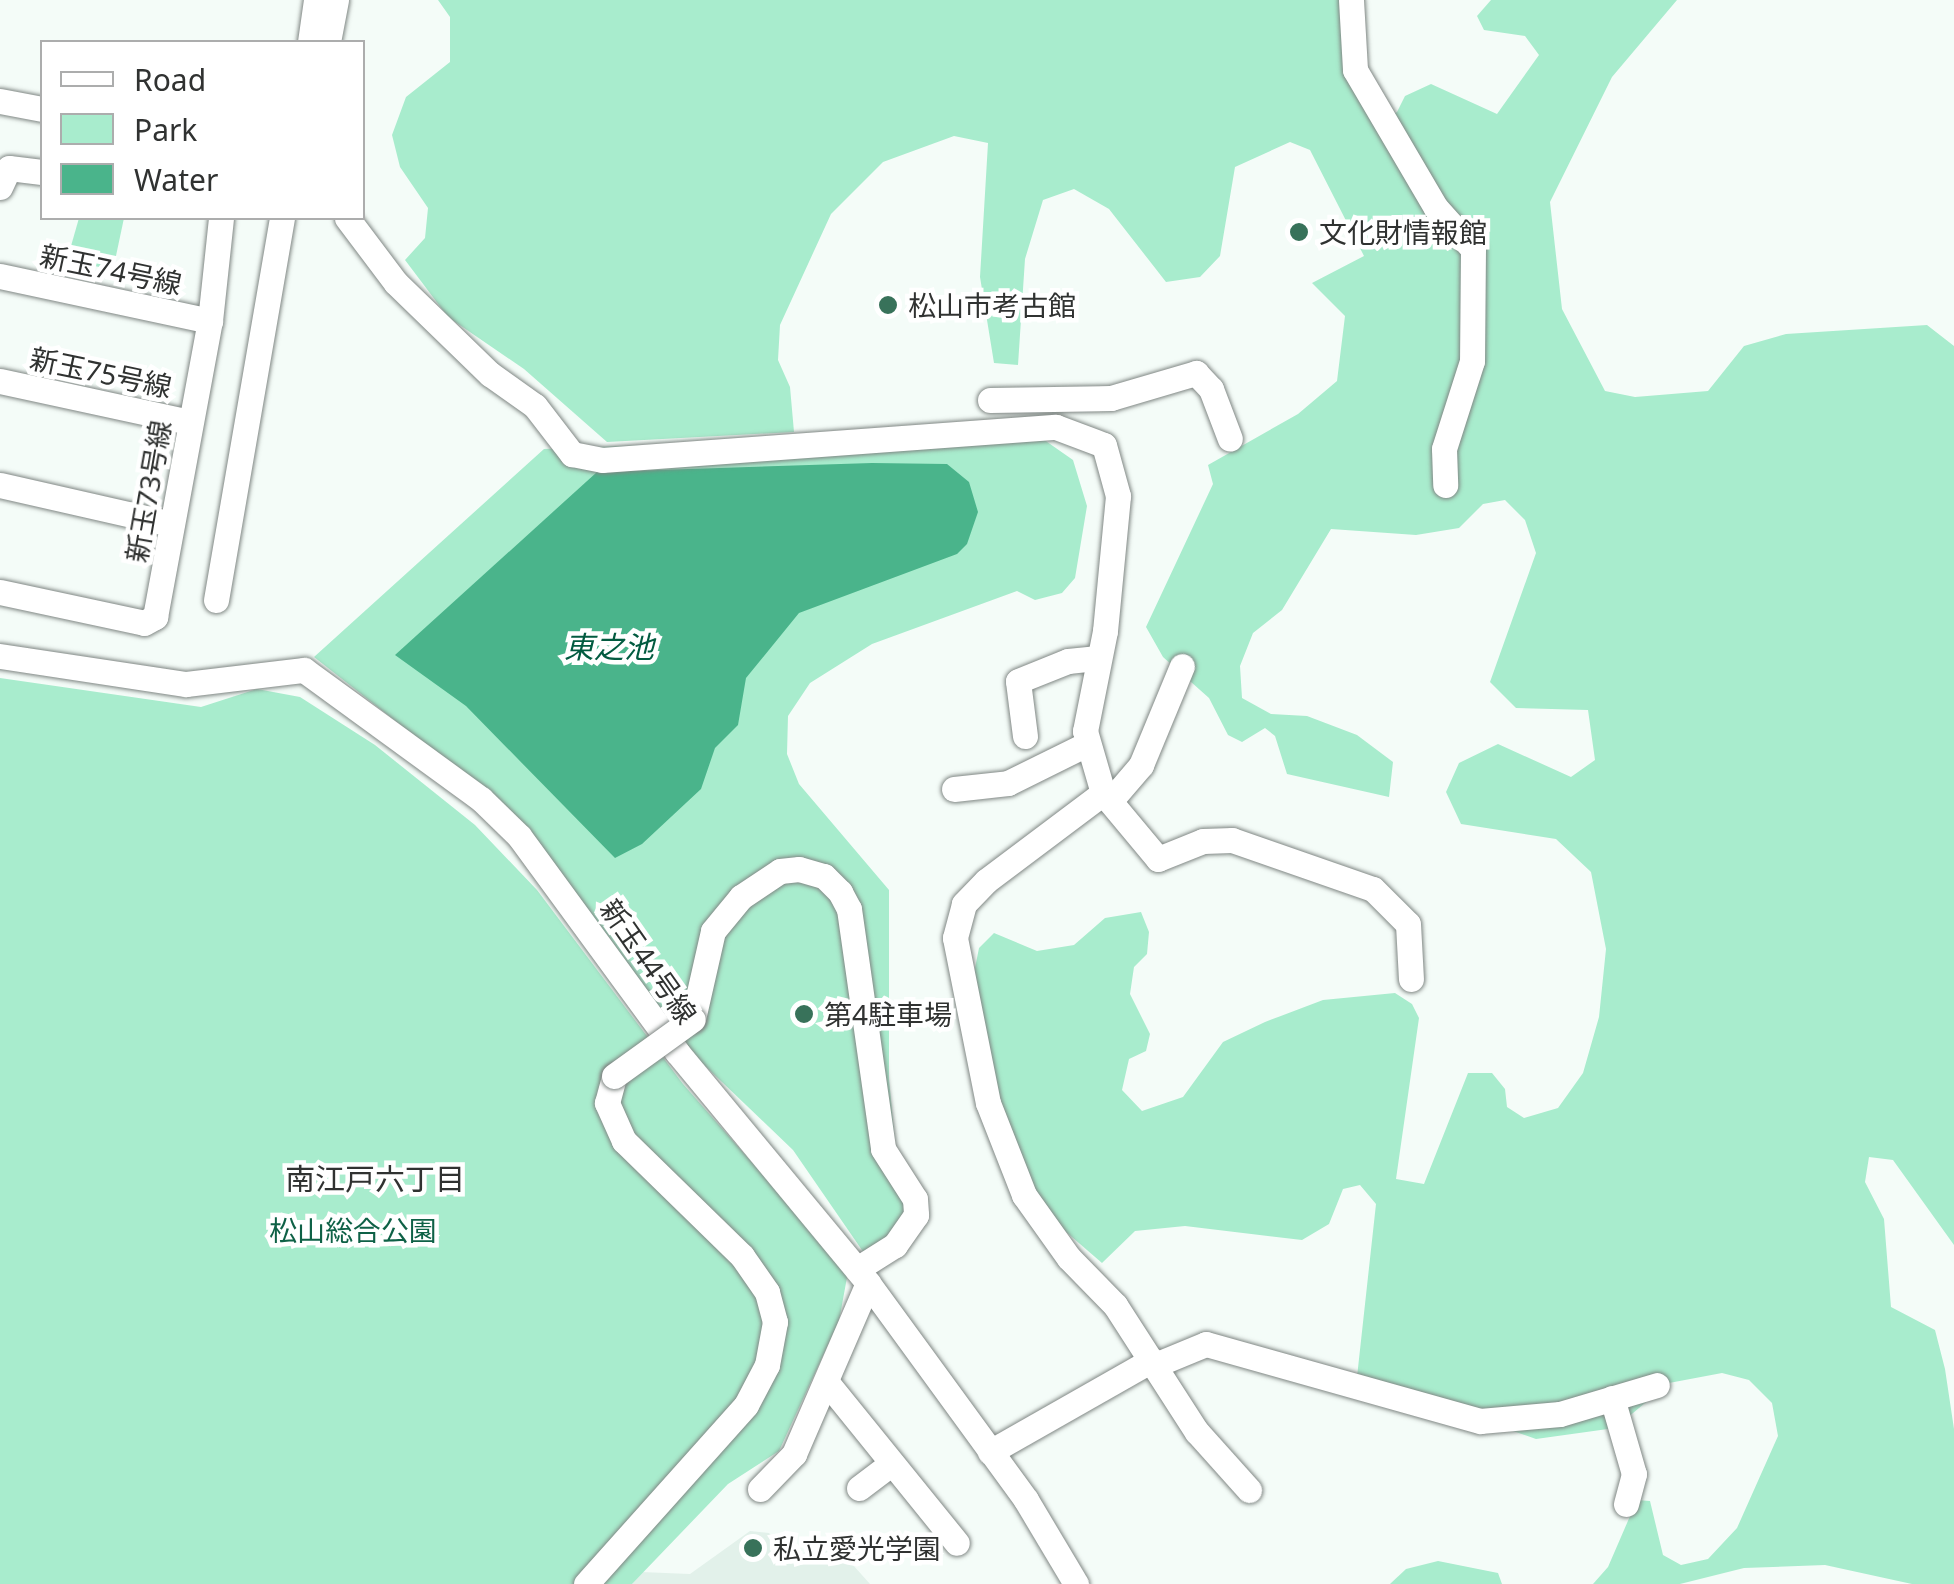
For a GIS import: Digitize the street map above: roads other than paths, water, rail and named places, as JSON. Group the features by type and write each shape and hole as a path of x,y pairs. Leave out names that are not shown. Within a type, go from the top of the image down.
{"street":[{"path":"310,40 316,0"},
{"path":"328,40 336,0"},
{"path":"1350,0 1355,70 1436,208 1473,250 1472,361 1444,449 1445,486"},
{"path":"0,101 40,110"},
{"path":"0,187 9,168 40,172"},
{"name":"新玉73号線","path":"0,592 151,620 158,611 210,321 221,220"},
{"path":"216,600 282,220"},
{"path":"349,220 396,284 490,374 535,406 572,454 602,460 1056,427 1104,445 1118,496 1085,745 1108,796 1158,859 1203,841 1232,840 1374,889 1408,924 1411,978"},
{"name":"新玉74号線","path":"0,276 210,321"},
{"path":"990,400 1112,398 1196,373 1211,389 1230,439"},
{"name":"新玉75号線","path":"0,381 190,422"},
{"path":"0,485 172,524"},
{"name":"新玉44号線","path":"0,656 186,684 304,670 431,757 519,836 676,1052 863,1276 990,1452 1076,1584"},
{"path":"1025,736 1018,681 1068,661 1098,658"},
{"path":"1182,666 1141,765 1108,796 986,881 964,904 956,938 988,1103 1024,1195 1154,1362 1198,1432 1249,1490"},
{"path":"954,789 1008,783 1085,745"},
{"path":"586,1584 746,1404 767,1366 775,1322 767,1292 742,1256 624,1141 606,1103 614,1076 694,1019 713,931 741,897 780,871 798,869 824,876 840,892 848,909 883,1149 915,1199 916,1215 895,1245 863,1276 829,1386 794,1454 760,1489"},
{"path":"990,1452 1154,1362 1206,1344 1480,1421 1560,1414 1657,1385"},
{"path":"829,1386 958,1543"},
{"path":"1612,1398 1634,1474 1626,1504"},
{"path":"859,1488 892,1463"}],"water":[{"name":"東之池","path":"947,464 969,482 978,512 967,544 957,554 799,613 746,678 738,725 715,748 701,789 642,844 615,858 466,706 395,655 597,472"}],"place":[{"name":"文化財情報館","path":"1299,232"},
{"name":"松山市考古館","path":"888,305"},
{"name":"第4駐車場","path":"804,1014"},
{"name":"私立愛光学園","path":"753,1548"}],"district":[{"name":"南江戸六丁目","path":"375,1179"}],"park label":[{"name":"松山総合公園","path":"353,1230"}]}
